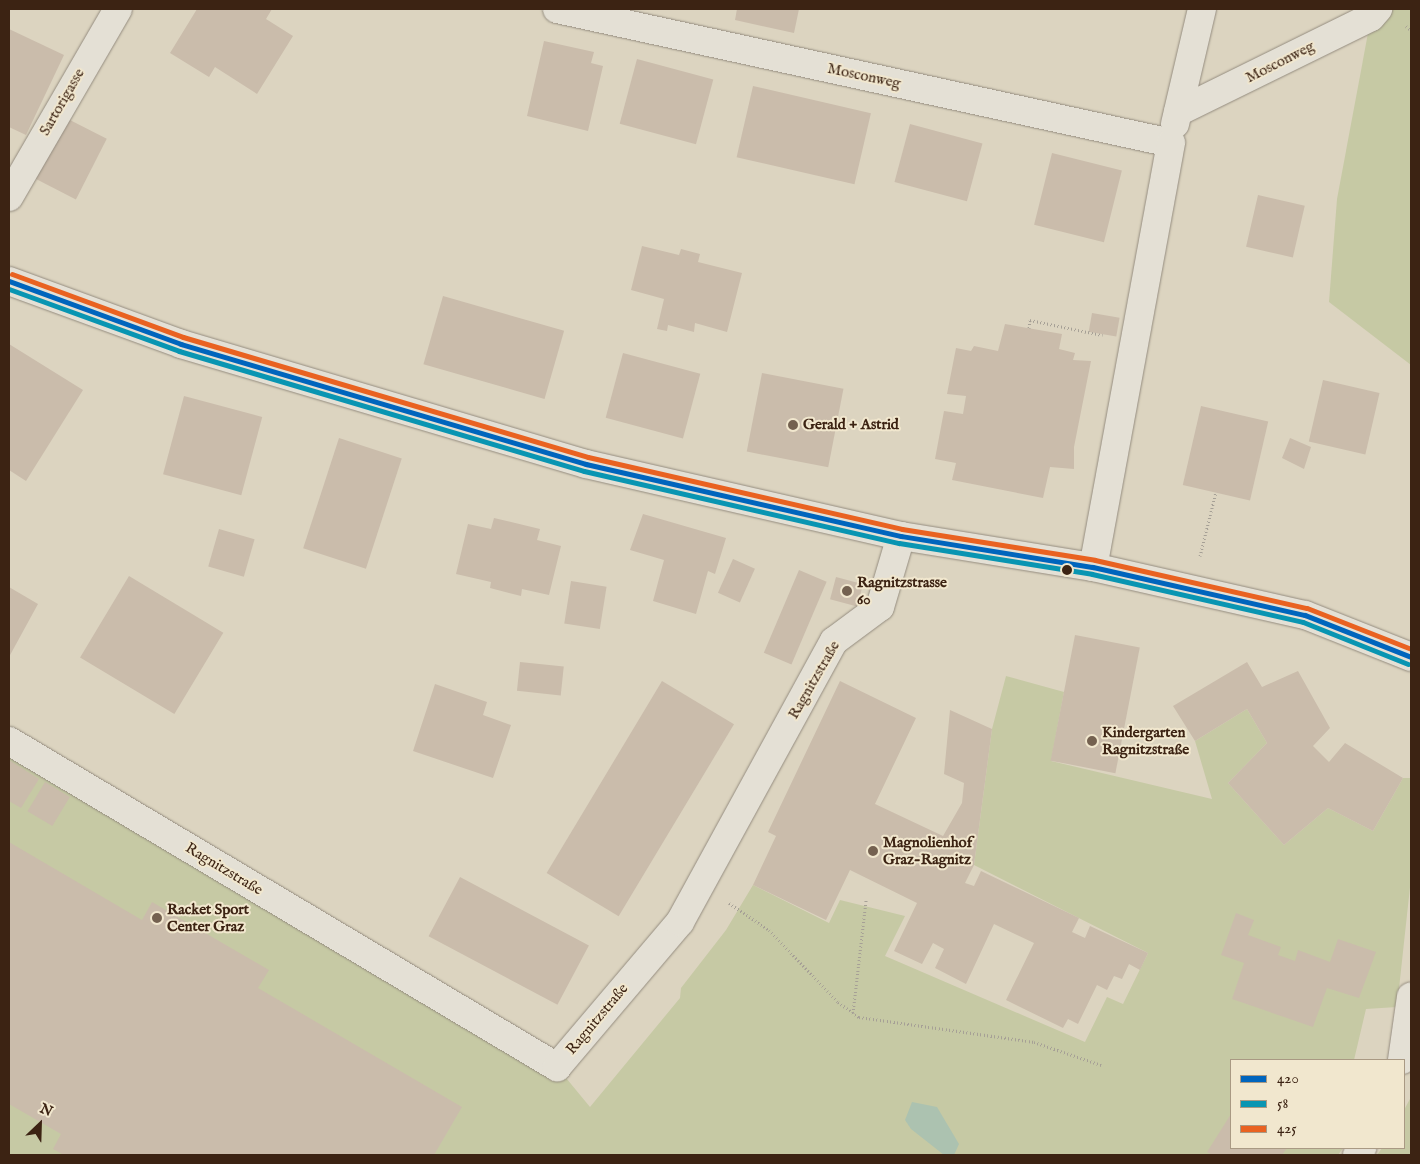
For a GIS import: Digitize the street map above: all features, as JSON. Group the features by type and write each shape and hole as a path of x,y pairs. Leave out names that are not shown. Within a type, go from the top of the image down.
{"street":[{"name":"Sartorigasse","path":"9,197 118,9"},
{"name":"Mosconweg","path":"556,9 1171,143"},
{"path":"1093,567 1171,143 1202,9"},
{"name":"Mosconweg","path":"1178,112 1371,17 1378,9"},
{"path":"9,281 181,344 586,464 902,536 1093,567 1305,615 1411,657"},
{"name":"Ragnitzstraße","path":"9,741 557,1067 680,922 834,640 880,606 902,536"},
{"path":"1402,1059 1411,998"}],"path":[{"path":"1029,328 1030,320 1110,336"},
{"path":"1199,562 1216,492"},
{"path":"723,899 769,930 838,1002 859,1017 1034,1042 1101,1065"},
{"path":"853,1013 866,900"}],"shaded area":[{"path":"1376,9 1411,9 1411,365 1329,302 1337,199 1371,17"},
{"path":"1006,676 1064,692 1051,761 1212,799 1195,741 1247,709 1267,743 1228,783 1284,845 1328,808 1373,831 1403,778 1411,778 1411,878 1397,1007 1366,1009 1354,1059 1230,1059 1230,1149 1342,1149 1338,1155 9,1155 9,741 557,1067 590,1107 680,998 681,988 726,930 753,885 829,923 840,900 905,916 885,956 1085,1042 1107,997 1123,1004 1148,953 974,865 992,729"},
{"path":"1411,1097 1411,1155 1377,1155 1381,1149 1405,1149 1405,1108"},
{"path":"912,1102 937,1107 959,1144 954,1155 944,1155 911,1129 905,1120"}],"building":[{"path":"197,9 272,9 266,19 293,36 257,94 215,67 209,77 170,53"},
{"path":"737,9 799,9 794,33 735,20"},
{"path":"9,29 64,55 26,135 9,127"},
{"path":"544,41 594,52 591,63 603,66 588,131 527,116"},
{"path":"637,59 713,79 696,144 620,124"},
{"path":"753,86 871,113 854,184 737,157"},
{"path":"64,117 107,139 76,199 33,178"},
{"path":"910,124 982,143 967,201 894,182"},
{"path":"1052,153 1122,170 1104,242 1034,225"},
{"path":"1258,195 1305,206 1293,257 1246,247"},
{"path":"642,246 679,255 681,249 700,254 698,262 742,273 727,332 695,323 694,332 668,325 667,331 657,329 664,299 631,290"},
{"path":"443,296 564,331 545,399 423,364"},
{"path":"1092,313 1120,318 1116,337 1089,332"},
{"path":"1005,324 1062,334 1059,349 1075,353 1073,360 1091,361 1074,447 1074,469 1050,467 1043,498 952,480 956,463 935,459 944,411 963,414 966,396 947,394 956,348 971,351 974,346 998,351"},
{"path":"9,344 83,390 26,481 9,470"},
{"path":"623,353 700,374 683,438 606,418"},
{"path":"762,373 843,389 828,467 747,452"},
{"path":"1323,380 1380,393 1365,454 1309,441"},
{"path":"184,396 262,417 241,495 163,474"},
{"path":"1201,406 1268,422 1250,500 1183,485"},
{"path":"339,438 402,458 366,569 303,548"},
{"path":"1290,438 1311,447 1304,469 1282,458"},
{"path":"643,514 726,538 715,574 708,571 696,614 653,601 664,560 630,550"},
{"path":"494,518 540,529 537,540 561,546 549,595 522,589 521,596 490,588 491,582 456,574 468,524 491,529"},
{"path":"219,529 255,539 244,577 208,566"},
{"path":"733,559 755,569 740,603 718,593"},
{"path":"799,570 827,582 791,665 764,653"},
{"path":"129,576 223,633 174,714 80,657"},
{"name":"Ragnitzstrasse 60","path":"836,577 863,584 857,606 830,599"},
{"path":"571,581 607,587 600,629 564,623"},
{"path":"9,587 38,604 9,657"},
{"path":"1075,635 1140,648 1115,773 1051,761"},
{"path":"520,662 564,667 561,695 517,691"},
{"path":"1247,662 1262,687 1298,671 1330,728 1313,746 1329,762 1345,743 1403,778 1373,831 1328,808 1284,845 1228,783 1267,743 1247,709 1195,741 1173,706"},
{"path":"662,681 734,724 619,916 547,873"},
{"name":"Magnolienhof Graz-Ragnitz","path":"840,681 916,718 875,804 943,836 962,803 964,783 944,774 950,710 992,729 974,865 965,883 974,886 981,871 1079,918 1072,932 1085,938 1090,926 1148,953 1140,970 1129,964 1122,979 1114,976 1107,990 1097,985 1078,1024 1068,1019 1063,1028 1006,1000 1034,943 994,924 966,984 935,968 944,949 933,943 922,964 894,951 917,903 850,870 826,920 753,885 776,836 768,832"},
{"path":"435,684 487,702 483,715 511,725 493,778 413,751"},
{"path":"9,760 39,779 21,808 9,801"},
{"path":"45,782 70,797 52,826 27,811"},
{"name":"Racket Sport Center Graz","path":"9,842 142,920 152,902 269,970 258,988 462,1107 434,1155 64,1155 53,1149 61,1134 9,1104"},
{"path":"460,877 589,946 557,1005 429,936"},
{"path":"1236,913 1254,920 1248,935 1281,947 1278,955 1295,961 1298,950 1330,962 1338,939 1376,952 1359,998 1327,988 1313,1027 1232,999 1244,963 1221,955"},
{"path":"1230,1116 1230,1149 1286,1149 1282,1155 1212,1155 1207,1152"}],"transit line":[{"name":"425","path":"12,274 183,337 588,457 902,529 1095,560 1307,608 1411,649"},
{"name":"420","path":"9,281 181,344 586,464 901,536 1093,567 1305,615 1411,657"},
{"name":"58","path":"9,289 179,351 584,471 899,543 1092,574 1303,622 1408,664"}],"place":[{"name":"Gerald + Astrid","path":"793,425"},
{"name":"Ragnitzstrasse 60","path":"847,591"},
{"name":"Kindergarten Ragnitzstraße","path":"1092,741"},
{"name":"Magnolienhof Graz-Ragnitz","path":"873,851"},
{"name":"Racket Sport Center Graz","path":"157,918"}]}
